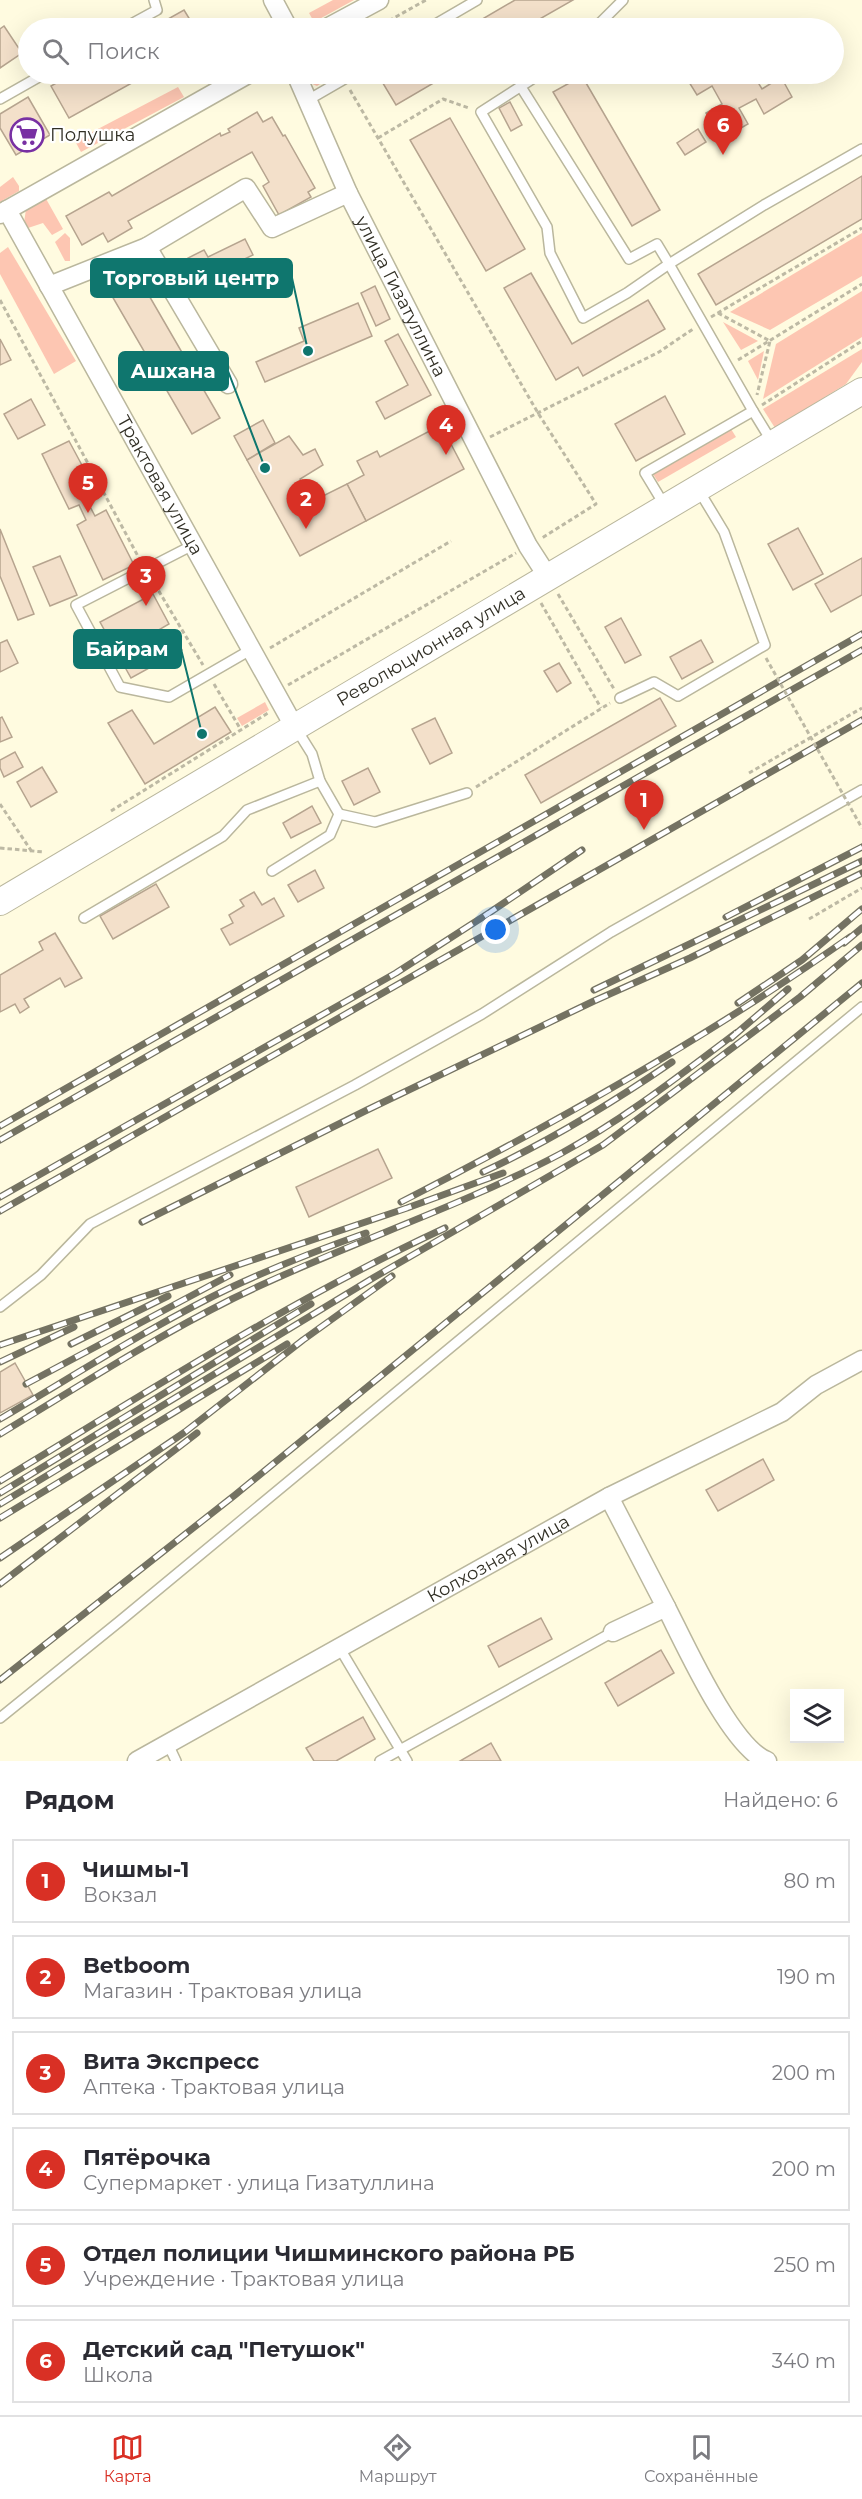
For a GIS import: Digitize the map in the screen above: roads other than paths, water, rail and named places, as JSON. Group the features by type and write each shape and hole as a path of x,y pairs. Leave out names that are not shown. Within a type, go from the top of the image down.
{"main road":[{"name":"Революционная улица","path":"7,895 296,728 773,444 859,401"}],"street":[{"path":"273,0 283,18"},
{"path":"346,18 379,0"},
{"path":"3,212 230,84"},
{"name":"улица Гизатуллина","path":"301,84 348,193 475,445 520,551 540,581"},
{"path":"49,286 147,247 246,188 272,228 348,193"},
{"name":"Трактовая улица","path":"3,212 49,286 296,728"},
{"path":"147,247 228,384"},
{"name":"Колхозная улица","path":"137,1761 609,1497 782,1412 816,1385 862,1360"},
{"path":"609,1497 718,1708 756,1757 767,1761"},
{"path":"613,1632 666,1607"}],"lane":[{"path":"141,18 157,9 154,0"},
{"path":"446,18 477,0"},
{"path":"605,18 623,0"},
{"path":"0,99 26,84"},
{"path":"308,100 335,84"},
{"path":"525,84 481,112 547,227 550,253 583,318 627,293 764,205 862,149"},
{"path":"521,87 629,259 657,244 773,444"},
{"path":"666,508 645,473 753,411"},
{"path":"620,698 654,682 678,696 765,645 724,532 698,489"},
{"path":"193,545 76,605 120,687 168,697 208,674 254,653"},
{"path":"296,728 312,754 320,781 339,814 375,822 467,793"},
{"path":"84,918 223,836 247,810 320,781"},
{"path":"0,1307 41,1275 90,1224 355,1085 482,1014 611,932 862,790"},
{"path":"272,871 330,835 339,814"},
{"path":"0,1718 862,1007"},
{"path":"380,1761 613,1632"},
{"path":"339,1647 407,1761"},
{"path":"168,1744 176,1761"}],"railway":[{"path":"0,1126 862,634"},
{"path":"0,1140 862,650"},
{"path":"0,1211 862,720"},
{"path":"726,917 862,847"},
{"path":"0,1197 396,973 582,850"},
{"path":"594,990 862,861"},
{"path":"142,1222 367,1110 594,1001 690,958 862,873"},
{"path":"738,1003 802,960 862,909"},
{"path":"844,943 862,928"},
{"path":"401,1202 574,1110 686,1044 850,937"},
{"path":"0,1504 373,1278 603,1145 800,997 862,945"},
{"path":"0,1680 235,1495 862,983"},
{"path":"731,1038 788,989"},
{"path":"0,1434 202,1314 313,1262 479,1193 560,1154 628,1112 736,1033"},
{"path":"483,1172 579,1121 672,1062"},
{"path":"0,1345 407,1208 503,1173"},
{"path":"0,1481 275,1316 445,1228"},
{"path":"0,1419 145,1333 234,1286 366,1233"},
{"path":"26,1384 230,1275"},
{"path":"0,1558 185,1432 303,1340 392,1276"},
{"path":"71,1344 168,1296"},
{"path":"0,1493 311,1304"},
{"path":"0,1362 74,1327"},
{"path":"0,1518 287,1344"},
{"path":"0,1584 197,1433"}],"place":[{"name":"Полушка","path":"27,135"},
{"name":"Детский сад \"Петушок\"","path":"723,155"},
{"name":"Торговый центр","path":"308,351"},
{"name":"Пятёрочка","path":"446,455"},
{"name":"Ашхана","path":"265,468"},
{"name":"Отдел полиции Чишминского района РБ","path":"88,513"},
{"name":"Betboom","path":"306,529"},
{"name":"Вита Экспресс","path":"146,606"},
{"name":"Байрам","path":"202,734"},
{"name":"Чишмы-1","path":"644,830"}]}
